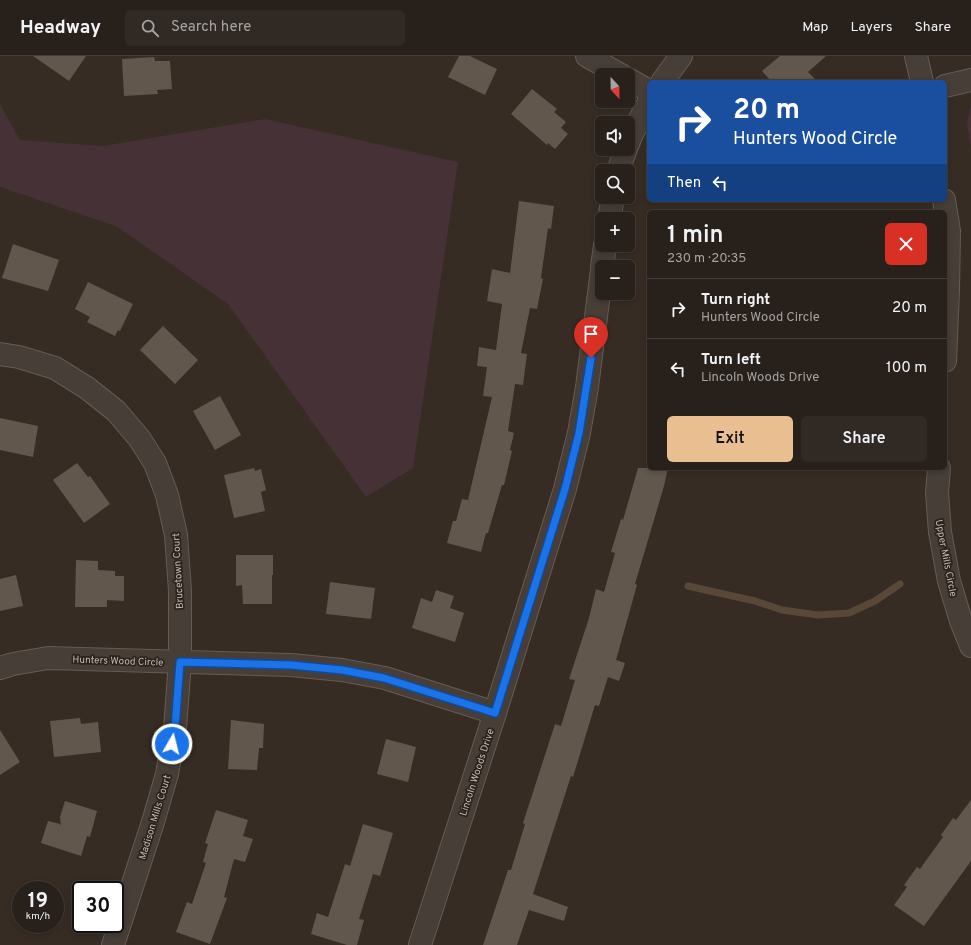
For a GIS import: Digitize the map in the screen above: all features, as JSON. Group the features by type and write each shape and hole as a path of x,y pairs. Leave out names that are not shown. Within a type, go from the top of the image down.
{"street":[{"path":"587,56 608,68"},
{"path":"663,80 681,56"},
{"path":"916,56 922,80"},
{"path":"947,86 971,80"},
{"path":"635,83 647,90"},
{"path":"635,128 647,106"},
{"path":"947,219 949,231 947,314"},
{"name":"Lincoln Woods Drive","path":"420,945 565,489 579,433 587,387 598,300"},
{"name":"Brucetown Court","path":"0,354 19,357 55,368 88,388 116,411 139,438 155,463 167,495 176,535 180,591 180,662"},
{"name":"Upper Mills Circle","path":"939,470 936,493 940,532 949,581 966,618 971,646"},
{"name":"Hunters Wood Circle","path":"0,668 13,664 48,658 291,665 342,670 384,678 495,713"},
{"name":"Madison Mills Court","path":"113,945 167,774 175,728 180,662"}],"shaded area":[{"path":"0,104 20,140 103,146 265,119 458,162 413,468 366,497 228,304 116,226 0,187"},
{"path":"971,107 971,150 967,124"}],"building":[{"path":"33,56 86,56 69,81"},
{"path":"459,56 470,56 497,69 485,95 448,77"},
{"path":"780,56 826,56 808,72 816,80 770,80 762,71"},
{"path":"154,57 155,61 170,61 172,89 157,90 158,94 124,96 122,59"},
{"path":"532,89 557,109 554,112 566,122 561,128 568,134 555,149 548,143 547,145 511,114"},
{"path":"519,201 554,206 551,229 548,228 541,278 543,279 537,309 530,308 521,353 527,354 523,385 515,384 508,431 514,433 510,450 512,451 504,485 502,485 481,552 447,543 453,521 456,521 462,499 468,500 492,397 483,396 487,367 477,366 479,347 496,350 502,304 487,301 492,269 510,273"},
{"path":"13,244 59,260 48,291 2,278"},
{"path":"88,282 133,304 120,331 118,330 115,336 87,322 90,317 75,309"},
{"path":"163,326 198,360 175,384 140,350"},
{"path":"220,396 241,435 215,450 193,411"},
{"path":"0,418 38,426 33,457 0,450"},
{"path":"77,463 88,477 90,476 110,504 84,523 53,480"},
{"path":"254,468 255,471 261,469 266,490 261,492 265,511 234,518 224,475"},
{"path":"638,468 647,468 647,470 668,470 635,584 637,585 616,660 625,663 619,681 608,677 599,706 595,705 573,777 571,776 533,894 568,907 564,921 529,910 517,945 483,945 508,870 511,870 525,824 523,823 555,724 561,726 575,680 569,679 589,618 596,589 604,592 615,553 611,552 621,519 623,520"},
{"path":"236,555 273,555 272,604 243,604 242,585 236,586"},
{"path":"76,560 98,561 98,570 115,571 115,576 124,576 124,601 107,600 107,607 75,607"},
{"path":"16,575 23,606 0,611 0,579"},
{"path":"330,582 375,588 371,619 326,614"},
{"path":"436,590 454,596 450,608 464,613 455,642 412,628 421,598 432,602"},
{"path":"80,718 81,724 98,722 101,752 54,757 50,721"},
{"path":"231,720 264,724 263,748 259,748 257,770 228,769"},
{"path":"0,730 20,762 0,775"},
{"path":"386,739 416,747 408,782 377,774"},
{"path":"971,800 971,861 924,926 894,905 907,887 904,885 917,867 920,869 943,837 941,835 953,818 956,820"},
{"path":"65,801 97,811 90,837 87,836 81,856 41,843 48,821 60,824 61,826 60,817"},
{"path":"216,810 248,820 243,836 253,839 245,862 234,859 224,897 227,898 210,944 176,932 187,902 192,904 206,863 203,862 208,844 205,843"},
{"path":"363,824 393,833 380,876 373,874 359,919 364,920 357,945 347,945 311,934 317,913 328,917 345,864 350,866"}],"waterway":[{"path":"688,586 755,601 782,610 818,615 849,613 875,601 900,584"}],"route":[{"path":"172,744 175,728 180,662 291,665 342,670 384,678 495,713 565,489 579,433 591,358"}]}
